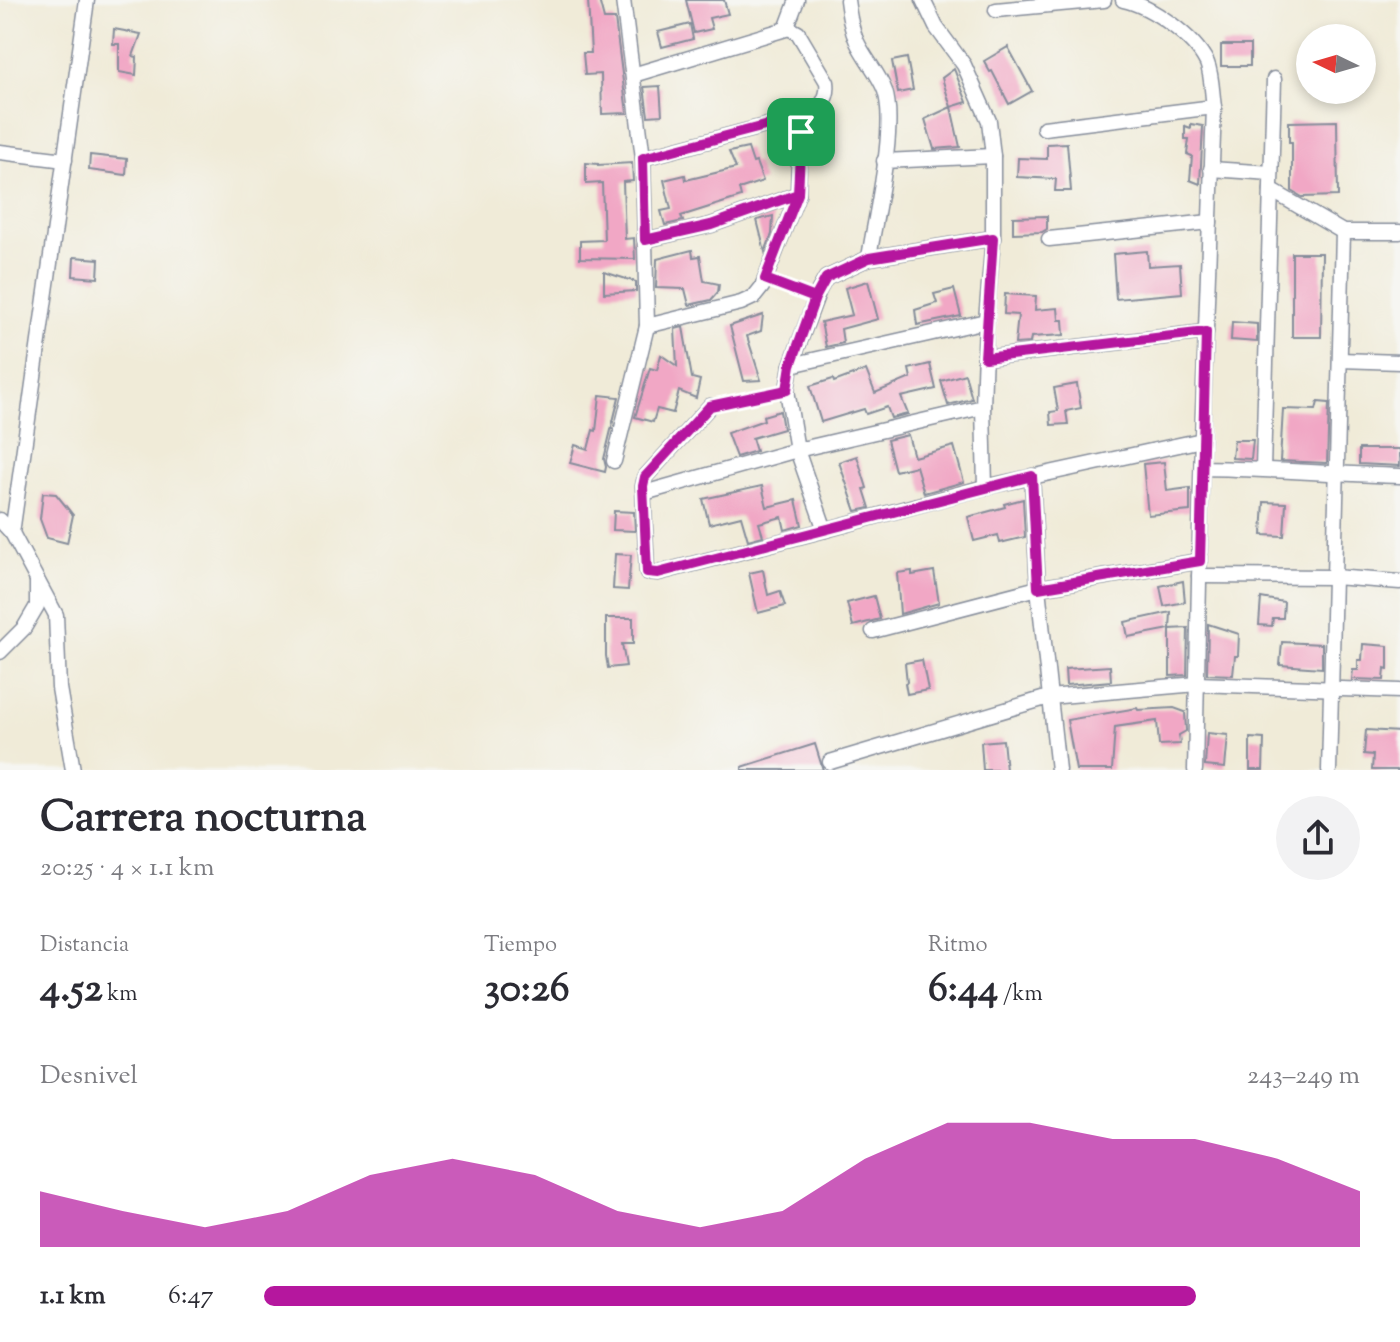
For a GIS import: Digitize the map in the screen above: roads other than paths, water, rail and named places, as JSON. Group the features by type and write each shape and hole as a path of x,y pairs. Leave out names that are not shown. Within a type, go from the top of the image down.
{"street":[{"path":"12,533 87,0"},
{"path":"789,28 797,0"},
{"path":"847,0 850,22 884,89 889,111 869,258"},
{"path":"923,0 936,27 964,65 989,121 993,156 993,238 983,407 985,487"},
{"path":"996,10 1104,0"},
{"path":"1123,0 1135,2 1154,13 1195,45 1208,65 1214,107 1202,440 1195,770"},
{"path":"614,461 647,326 643,158 628,1"},
{"path":"633,75 789,28 798,33 827,82 829,91 823,105 800,124 798,194 765,279 754,297 647,326"},
{"path":"1263,469 1274,79"},
{"path":"1044,128 1214,107"},
{"path":"643,158 791,119 800,124"},
{"path":"0,152 65,160"},
{"path":"884,161 993,156"},
{"path":"1211,169 1271,173"},
{"path":"1271,190 1343,232 1400,232"},
{"path":"645,240 711,225 798,194"},
{"path":"1049,239 1210,222"},
{"path":"1329,770 1343,232"},
{"path":"825,530 797,450 787,390 791,365 815,298 826,278 869,258 993,238"},
{"path":"791,365 986,321"},
{"path":"985,358 1206,332"},
{"path":"1340,360 1400,362"},
{"path":"710,406 645,477 647,572 825,530 985,487 1202,440"},
{"path":"644,493 797,450 983,407"},
{"path":"1202,468 1400,476"},
{"path":"1032,476 1038,588 1058,770"},
{"path":"0,520 12,533 56,615 59,688 73,770"},
{"path":"873,631 1038,588 1199,568 1400,582"},
{"path":"0,652 24,628 37,606 37,582"},
{"path":"830,762 1049,697 1197,684 1400,691"}]}
